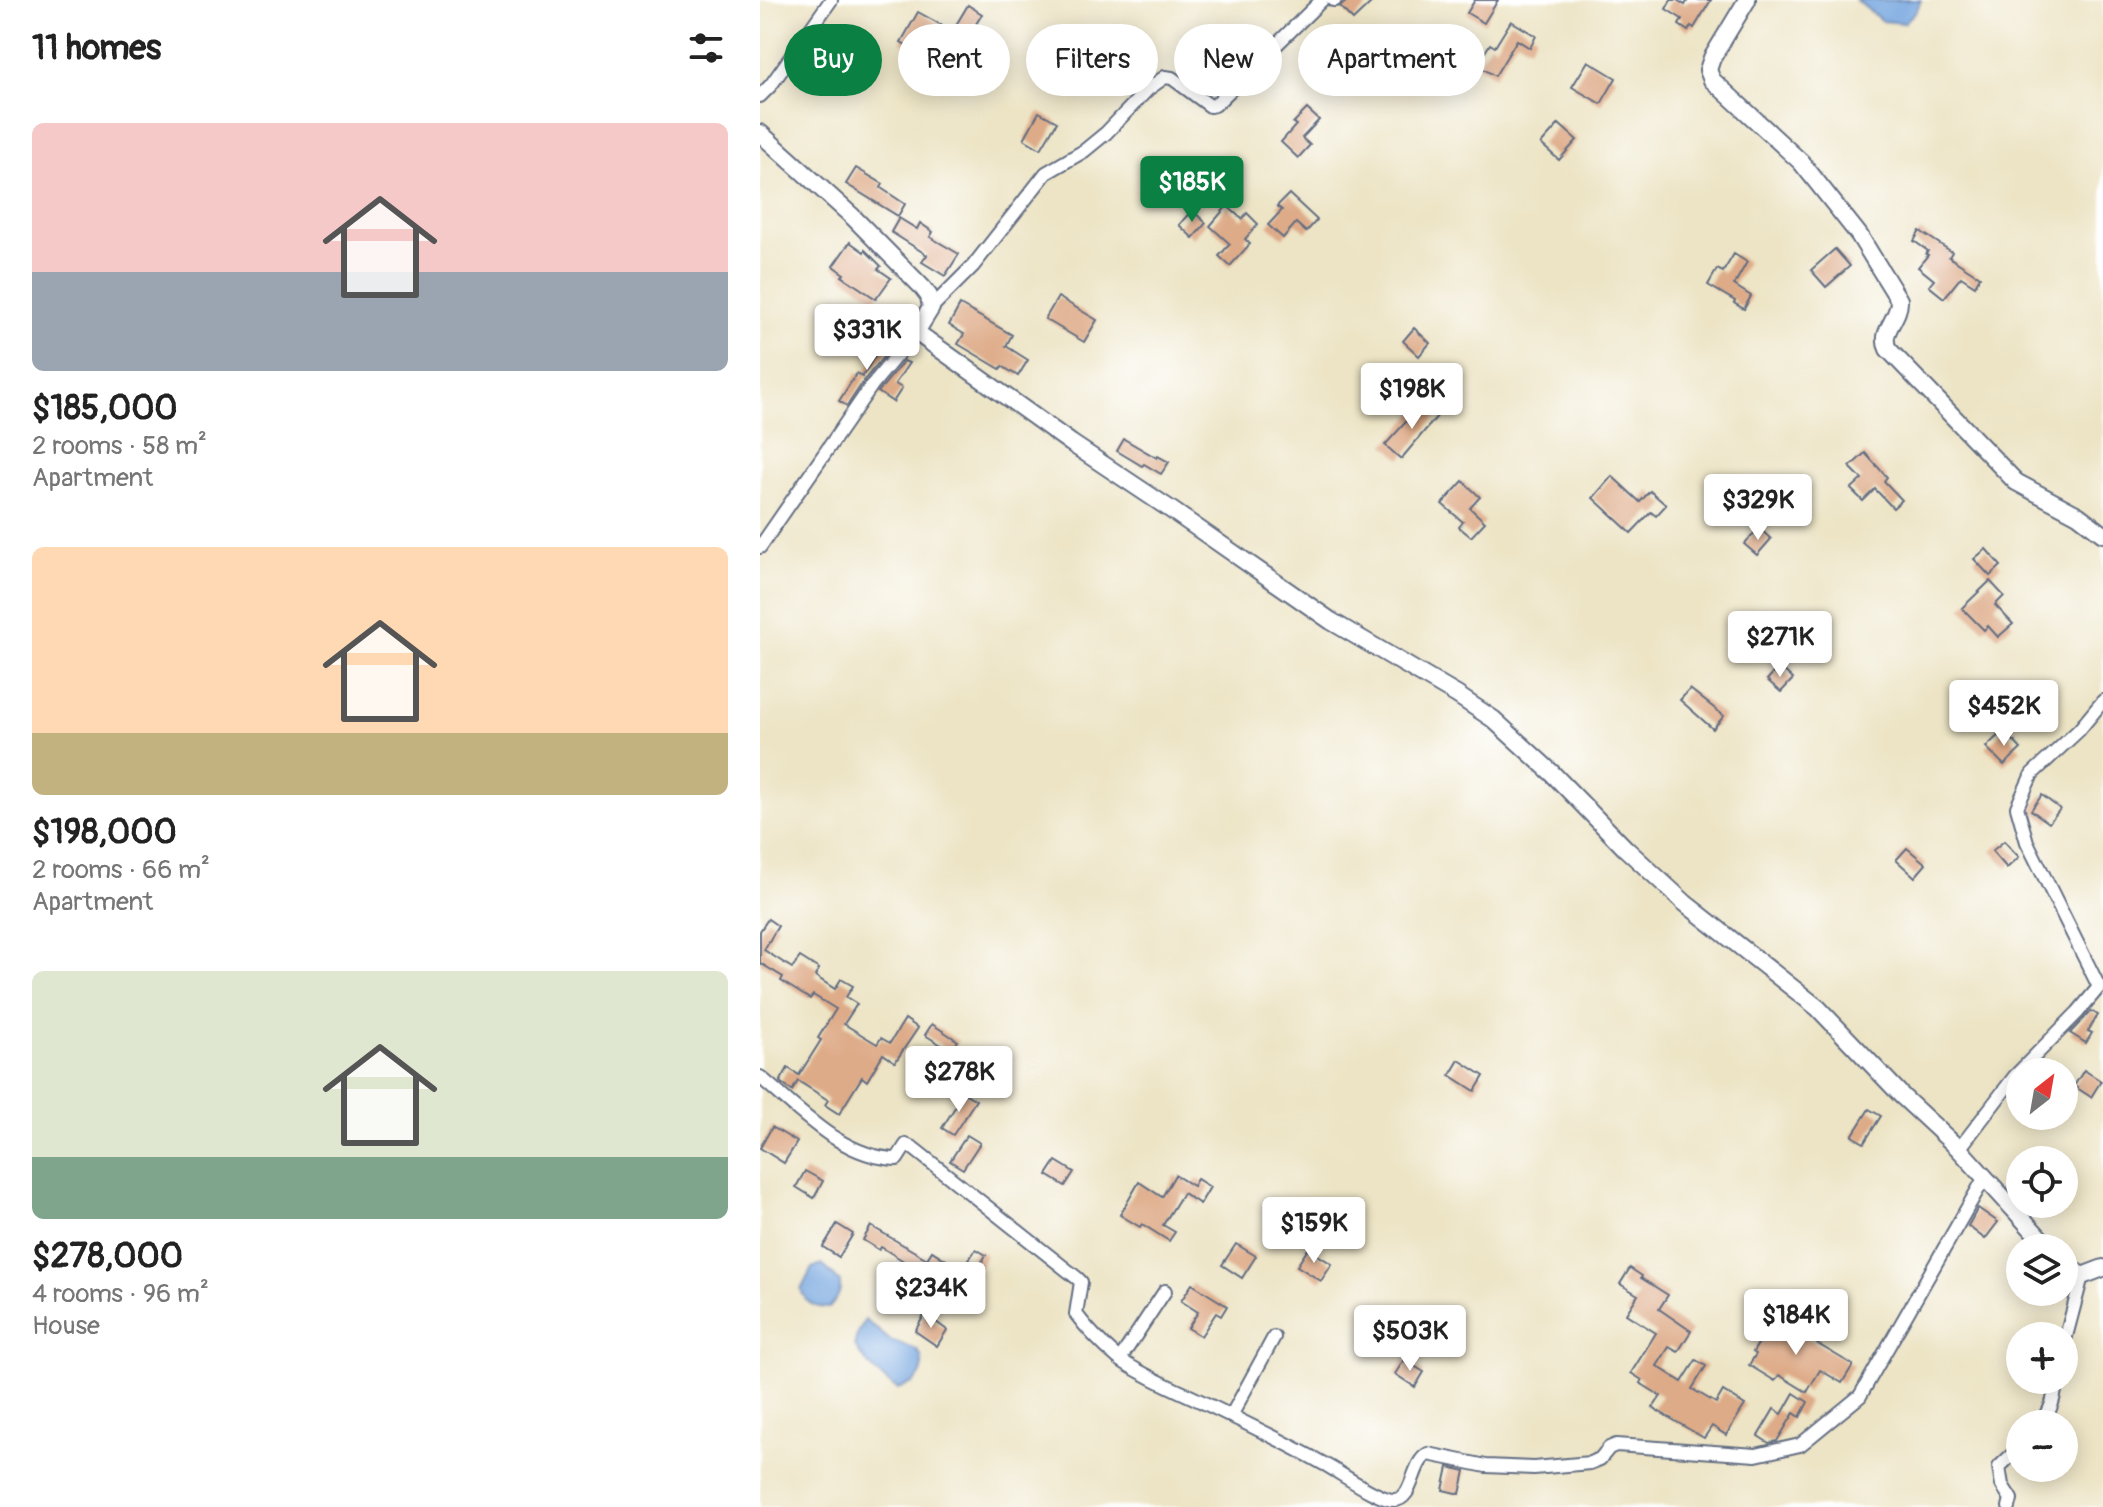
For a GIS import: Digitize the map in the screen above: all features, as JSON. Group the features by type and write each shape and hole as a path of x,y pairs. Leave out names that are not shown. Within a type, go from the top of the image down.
{"street":[{"path":"760,96 831,0"},
{"path":"760,547 872,385 916,332 931,308 973,266 1046,173 1084,151 1148,89 1165,77 1172,78 1210,106 1215,105 1322,0"},
{"path":"1747,0 1712,58 1708,70 1712,80 1801,162 1859,235 1899,300 1899,309 1885,336 1888,349 2016,482 2078,515 2103,534"},
{"path":"760,133 853,217 922,287 929,296 931,308"},
{"path":"916,332 1071,443 1331,621 1493,719 1685,903 1818,1008 1903,1097 1959,1149 2036,1234"},
{"path":"1959,1149 2015,1076 2099,987 2027,842 2017,807 2032,774 2079,730 2103,701"},
{"path":"760,1077 807,1117 864,1154 897,1159 906,1145 913,1148 1081,1282 1076,1314 1120,1359 1166,1385 1248,1423 1375,1494 1396,1500 1403,1498 1422,1458 1428,1454 1486,1466 1534,1468 1590,1463 1600,1459 1616,1445 1756,1455 1800,1445 1860,1396 1985,1177"},
{"path":"2082,1276 2103,1268"},
{"path":"2078,1273 2082,1276"},
{"path":"2070,1322 2082,1276"},
{"path":"1120,1359 1165,1291"},
{"path":"1231,1416 1274,1337"},
{"path":"2006,1460 1999,1467 2002,1485 2011,1499 2009,1507"}],"water":[{"path":"1856,0 1921,0 1917,10 1904,23 1882,21"},
{"path":"822,1264 840,1282 838,1296 829,1308 812,1304 801,1290 812,1268"},
{"path":"865,1320 890,1340 917,1350 922,1358 922,1371 913,1383 898,1389 862,1357 855,1342"}],"building":[{"path":"1348,0 1374,0 1353,20 1340,7"},
{"path":"1475,0 1498,0 1484,23 1467,13"},
{"path":"1671,0 1685,5 1688,0 1711,0 1694,28 1691,26 1688,31 1679,25 1682,19 1666,9"},
{"path":"968,5 982,14 976,24 957,24"},
{"path":"918,12 939,24 911,24"},
{"path":"1511,21 1536,36 1530,48 1517,40 1495,76 1485,70 1485,52 1490,44 1495,47"},
{"path":"1588,61 1616,78 1601,104 1572,87"},
{"path":"1307,109 1319,120 1302,138 1310,145 1298,158 1281,142"},
{"path":"1039,112 1057,122 1041,149 1024,139"},
{"path":"1559,124 1577,140 1559,160 1541,144"},
{"path":"856,168 883,184 881,188 905,204 898,216 846,184"},
{"path":"1289,194 1317,220 1306,232 1296,223 1283,238 1268,225 1282,210 1277,206"},
{"path":"1227,206 1242,219 1247,213 1258,224 1245,239 1250,244 1230,266 1219,256 1230,244 1210,226"},
{"path":"1192,210 1206,223 1193,238 1179,225"},
{"path":"899,218 917,229 920,223 933,232 930,237 959,254 945,276 922,262 927,255 891,232"},
{"path":"1920,231 1952,252 1949,257 1980,277 1975,286 1961,277 1944,298 1929,286 1934,280 1918,267 1928,255 1928,251 1914,241"},
{"path":"850,242 865,250 881,266 878,269 891,278 876,299 842,276 844,274 833,266"},
{"path":"1835,249 1850,266 1826,287 1811,270"},
{"path":"1734,254 1747,262 1734,285 1751,296 1744,309 1708,285 1717,269 1723,272"},
{"path":"1058,297 1097,320 1084,342 1045,319"},
{"path":"960,305 1012,335 1006,346 1028,360 1018,376 958,344 964,334 949,325"},
{"path":"1414,328 1430,343 1419,356 1403,341"},
{"path":"887,336 896,342 847,406 839,401 857,373 862,377"},
{"path":"904,361 909,363 895,384 902,388 893,402 878,392"},
{"path":"1424,402 1438,415 1401,459 1385,445"},
{"path":"1124,439 1169,462 1161,474 1117,451"},
{"path":"1865,453 1887,477 1884,481 1902,500 1893,508 1875,489 1863,501 1851,489 1862,479 1850,467"},
{"path":"1612,476 1640,502 1650,491 1666,505 1656,516 1651,512 1631,533 1593,498"},
{"path":"1463,481 1480,497 1470,508 1485,522 1471,537 1459,527 1463,522 1442,504"},
{"path":"1759,528 1771,539 1757,555 1744,544"},
{"path":"1986,549 2001,566 1990,576 1974,559"},
{"path":"1990,581 2004,596 1995,605 2013,624 1998,637 1988,626 1984,630 1962,608"},
{"path":"1779,666 1793,679 1781,692 1767,680"},
{"path":"1690,689 1724,716 1713,729 1680,700"},
{"path":"2004,730 2021,749 2004,765 1986,747"},
{"path":"2042,795 2060,809 2049,823 2031,810"},
{"path":"2004,841 2019,857 2007,868 1992,851"},
{"path":"1907,848 1926,864 1915,877 1896,860"},
{"path":"768,919 778,926 764,950 792,968 800,957 819,969 815,976 835,989 841,979 853,986 846,997 857,1004 844,1024 877,1044 881,1038 890,1043 905,1019 918,1028 895,1062 883,1054 867,1081 862,1077 839,1114 825,1105 828,1100 798,1081 792,1091 780,1082 788,1068 799,1075 836,1009 813,995 810,999 760,963 760,931"},
{"path":"2091,1011 2098,1015 2088,1031 2092,1033 2086,1043 2070,1033"},
{"path":"932,1024 958,1041 951,1051 925,1035"},
{"path":"1459,1060 1484,1076 1475,1091 1450,1075"},
{"path":"2084,1070 2101,1081 2091,1097 2078,1089 2078,1080"},
{"path":"964,1093 976,1100 953,1135 942,1128"},
{"path":"1869,1109 1881,1116 1864,1143 1852,1136"},
{"path":"772,1127 797,1142 784,1163 760,1148"},
{"path":"967,1135 980,1143 963,1169 950,1161"},
{"path":"1056,1161 1074,1172 1065,1186 1047,1175"},
{"path":"805,1171 823,1181 814,1198 796,1187"},
{"path":"1175,1175 1193,1186 1197,1179 1210,1187 1200,1204 1183,1193 1163,1225 1175,1232 1169,1241 1120,1215 1139,1182 1162,1197"},
{"path":"1978,1208 1998,1222 1985,1239 1968,1226"},
{"path":"837,1224 853,1234 839,1257 823,1247"},
{"path":"871,1226 927,1259 932,1251 962,1270 976,1249 986,1255 976,1272 980,1274 970,1290 978,1295 970,1308 920,1271 881,1247 879,1250 863,1240"},
{"path":"1236,1244 1256,1256 1242,1278 1222,1265"},
{"path":"1308,1249 1332,1264 1321,1281 1297,1266"},
{"path":"1630,1268 1668,1295 1659,1309 1691,1331 1678,1352 1669,1347 1657,1366 1682,1382 1696,1360 1706,1366 1692,1389 1716,1403 1723,1391 1745,1405 1726,1435 1712,1426 1704,1438 1653,1408 1661,1396 1640,1383 1642,1380 1631,1373 1656,1333 1626,1314 1638,1295 1620,1284"},
{"path":"1192,1284 1227,1306 1221,1316 1216,1313 1201,1336 1188,1328 1198,1312 1181,1301"},
{"path":"925,1314 947,1330 937,1346 915,1331"},
{"path":"1774,1318 1853,1365 1842,1383 1820,1370 1807,1392 1779,1375 1775,1381 1749,1365 1756,1354 1753,1352"},
{"path":"1404,1360 1424,1372 1415,1387 1395,1374"},
{"path":"1794,1393 1808,1402 1800,1417 1794,1413 1777,1441 1769,1443 1758,1436 1774,1409 1782,1414"},
{"path":"1448,1467 1465,1471 1460,1494 1443,1490"}]}
